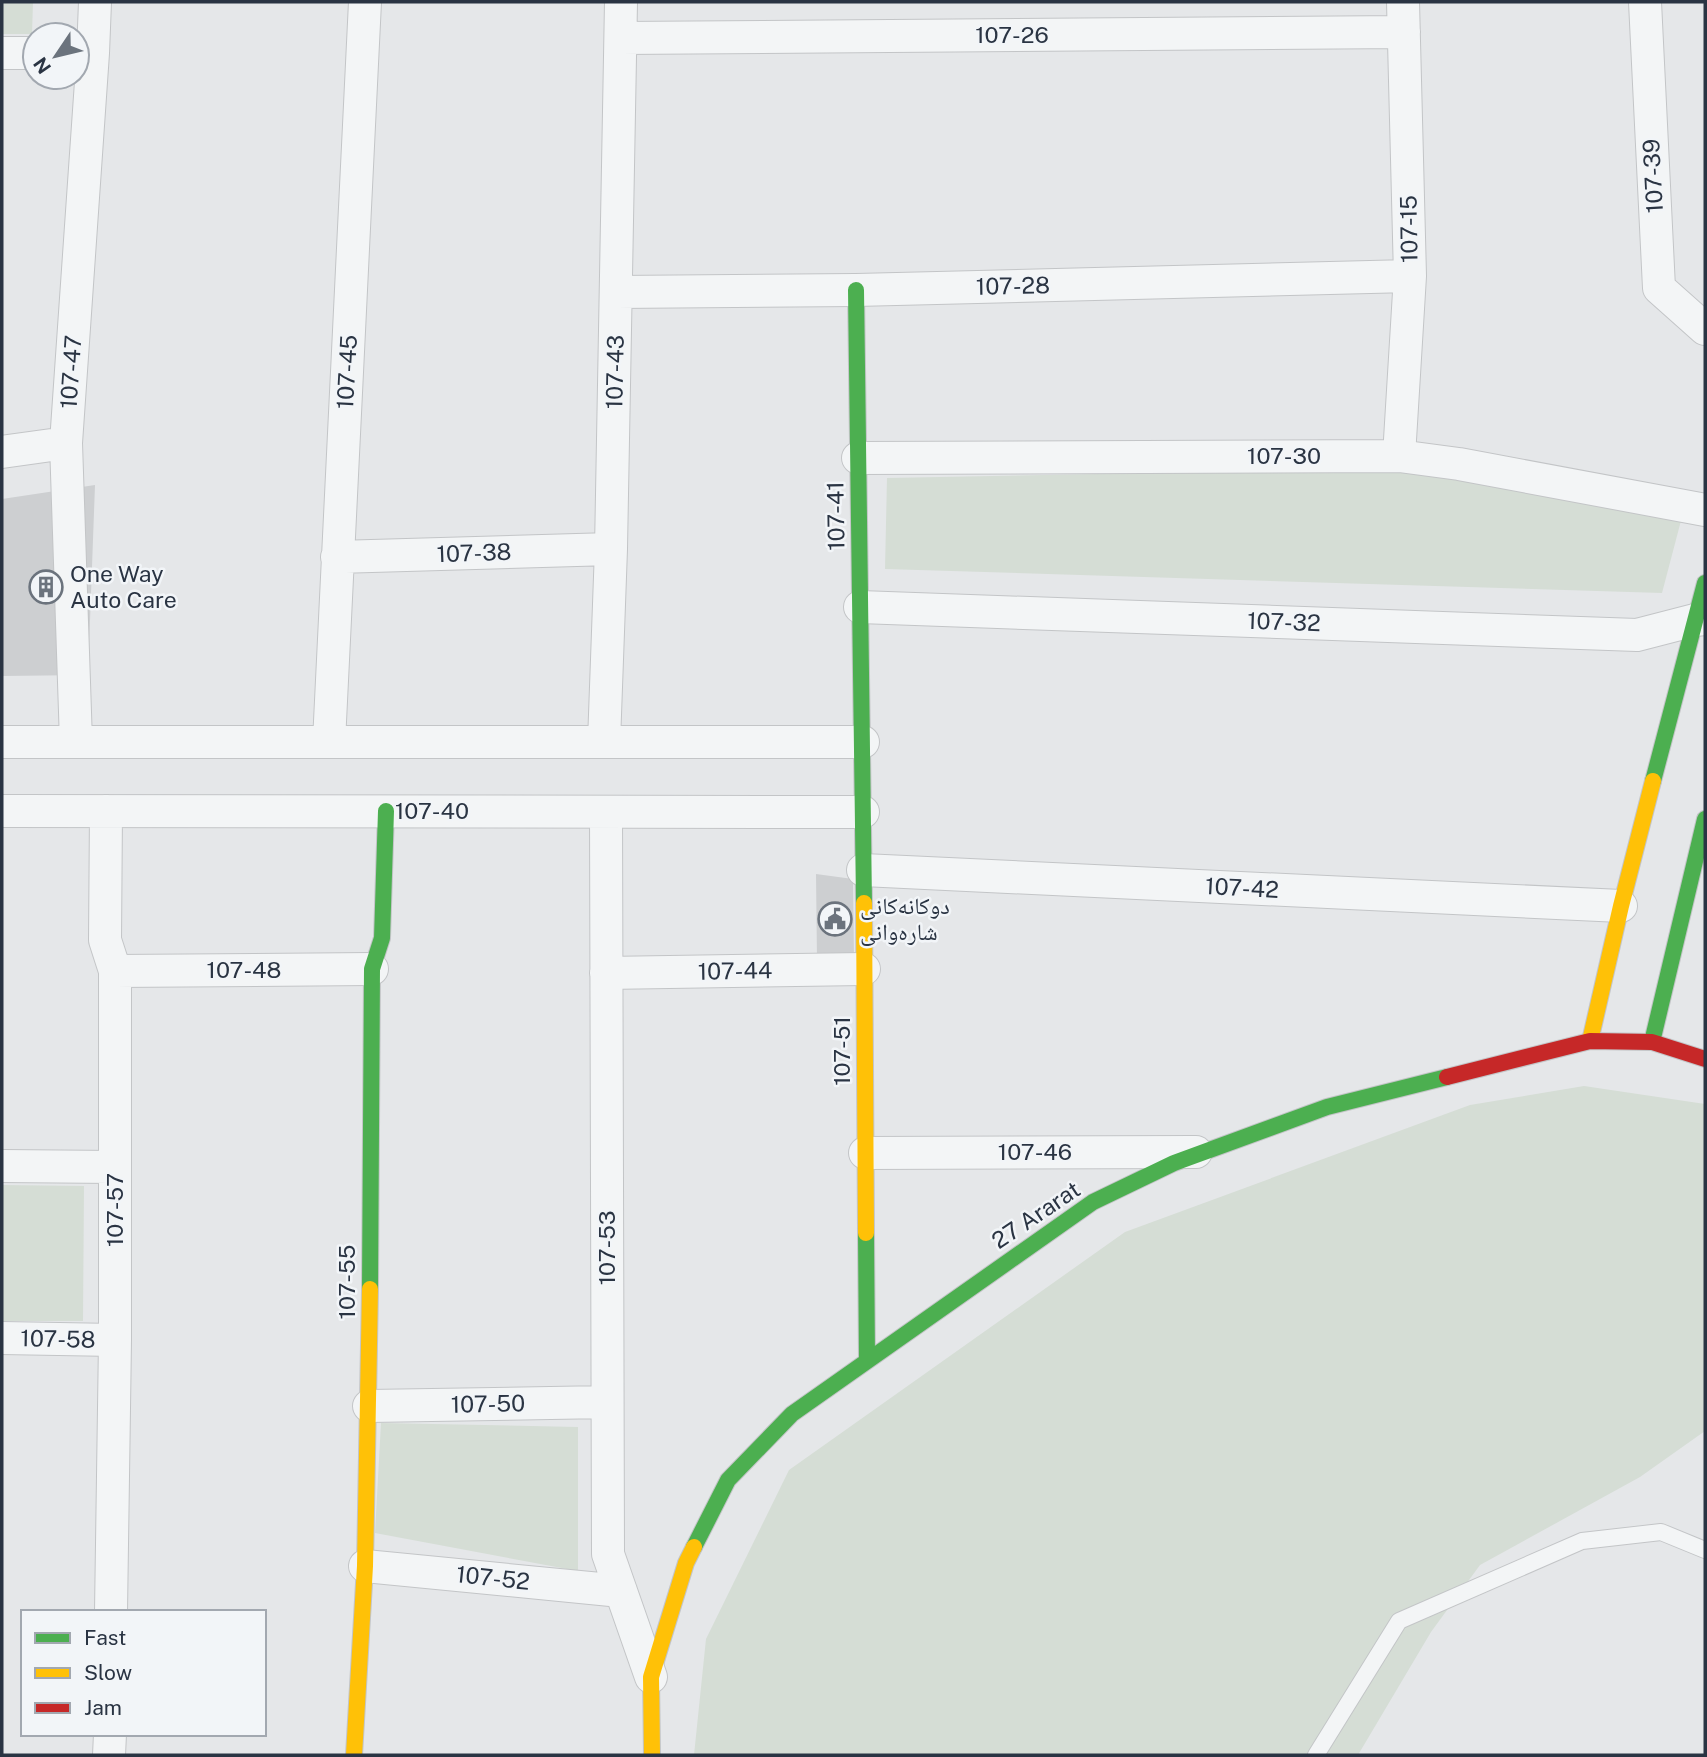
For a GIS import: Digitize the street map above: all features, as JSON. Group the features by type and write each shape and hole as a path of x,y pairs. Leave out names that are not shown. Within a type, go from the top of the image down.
{"street":[{"name":"107-47","path":"91,22 95,2"},
{"name":"107-45","path":"330,742 365,2"},
{"name":"107-43","path":"604,741 617,292 621,2"},
{"name":"107-39","path":"1645,2 1659,288 1705,329"},
{"name":"107-26","path":"621,38 1404,17"},
{"name":"107-15","path":"1399,456 1410,276 1404,17"},
{"path":"2,54 21,53"},
{"name":"107-47","path":"76,742 66,443 83,91"},
{"name":"107-28","path":"617,292 856,290 1410,276"},
{"name":"107-41","path":"856,290 863,742"},
{"path":"2,452 66,443"},
{"name":"107-30","path":"858,457 1399,456 1459,464 1705,510"},
{"name":"107-38","path":"337,557 611,549"},
{"path":"1590,1041 1621,906 1700,619 1705,583"},
{"name":"107-32","path":"860,607 1637,635 1700,619"},
{"path":"2,742 863,742"},
{"name":"107-51","path":"863,742 867,1361"},
{"name":"107-40","path":"2,811 863,812"},
{"name":"107-57","path":"106,811 105,940 116,971 111,1610"},
{"name":"107-55","path":"354,1755 365,1566 369,1406 372,969 382,938 386,811"},
{"name":"107-53","path":"606,812 608,1554 651,1677"},
{"path":"1652,1042 1705,819"},
{"name":"107-42","path":"863,870 1621,906"},
{"name":"107-48","path":"116,971 372,969"},
{"name":"107-44","path":"606,973 864,969"},
{"name":"27 Ararat","path":"652,1755 651,1677 686,1563 728,1480 792,1413 1093,1202 1174,1163 1327,1107 1590,1041 1652,1042 1705,1059"},
{"name":"107-46","path":"865,1153 1204,1152"},
{"path":"2,1166 115,1167"},
{"name":"107-58","path":"2,1338 115,1340"},
{"name":"107-50","path":"369,1406 607,1402"},
{"name":"107-52","path":"365,1566 621,1591"},
{"path":"109,1755 110,1736"}],"lane":[{"path":"1315,1755 1398,1620 1582,1541 1661,1532 1705,1550"}],"shaded area":[{"path":"2,2 33,2 32,21 21,21 21,34 2,34"},
{"path":"1418,468 1683,513 1662,593 885,569 887,478"},
{"path":"1584,1086 1705,1104 1705,1431 1640,1477 1480,1565 1431,1632 1358,1755 694,1755 706,1639 789,1470 1125,1232 1470,1105"},
{"path":"2,1185 84,1186 83,1321 2,1321"},
{"path":"381,1423 578,1427 578,1571 375,1533"}],"building":[{"name":"One Way Auto Care","path":"95,485 88,675 2,676 2,499"},
{"name":"دوکانەکانی شارەوانی","path":"816,874 853,879 854,960 817,960"}],"traffic: fast":[{"path":"856,290 864,903"},
{"path":"1653,781 1705,583"},
{"path":"370,1289 372,969 382,938 386,811"},
{"path":"1652,1042 1705,819"},
{"path":"694,1547 728,1480 792,1414 1093,1202 1174,1163 1327,1107 1447,1077"},
{"path":"866,1233 867,1361"}],"traffic: slow":[{"path":"1590,1041 1653,781"},
{"path":"864,903 866,1233"},
{"path":"354,1755 365,1566 370,1289"},
{"path":"652,1755 651,1677 686,1563 694,1547"}],"traffic: jam":[{"path":"1447,1077 1590,1041 1652,1042 1705,1059"}],"place":[{"name":"One Way Auto Care","path":"46,587"},
{"name":"دوکانەکانی شارەوانی","path":"835,919"}]}
